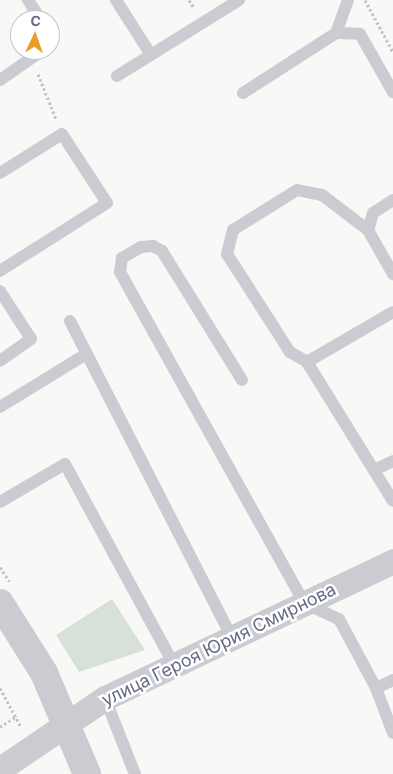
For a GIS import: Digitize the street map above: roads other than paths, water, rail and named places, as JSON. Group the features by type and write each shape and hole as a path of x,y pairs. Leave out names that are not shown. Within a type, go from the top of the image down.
{"street":[{"name":"улица Героя Юрия Смирнова","path":"0,769 105,698 393,561"},
{"path":"0,603 44,673 87,774"}],"lane":[{"path":"116,0 150,55"},
{"path":"117,76 239,0"},
{"path":"336,33 348,0"},
{"path":"243,93 336,33 360,34 393,92"},
{"path":"0,80 32,60"},
{"path":"0,173 62,134 107,203 0,271"},
{"path":"393,274 368,230 322,195 297,190 233,230 227,254 290,352 307,362 393,501"},
{"path":"368,230 374,213 393,200"},
{"path":"242,380 162,251 153,246 141,247 122,258 120,272 304,603 339,619 376,688 393,733"},
{"path":"0,291 31,339 0,360"},
{"path":"307,362 393,312"},
{"path":"70,321 232,638"},
{"path":"0,407 86,354"},
{"path":"374,470 393,460"},
{"path":"0,502 64,464 174,665"},
{"path":"376,688 393,680"},
{"path":"105,698 135,774"}]}
